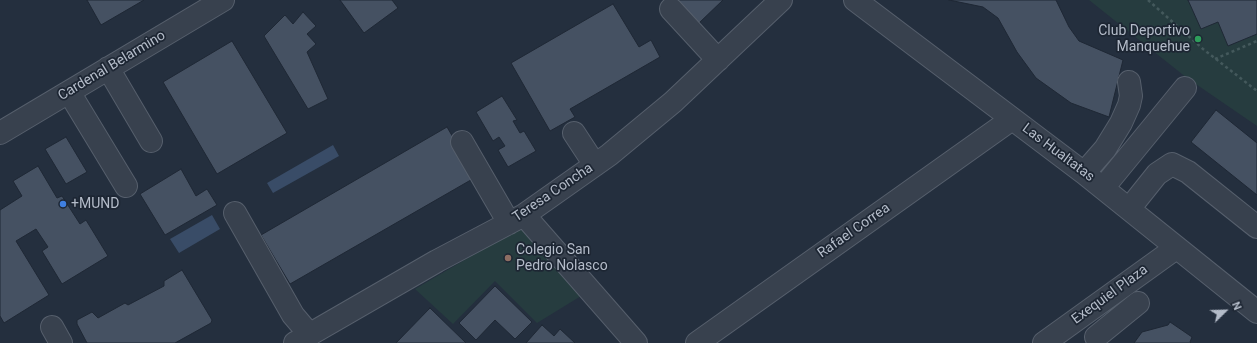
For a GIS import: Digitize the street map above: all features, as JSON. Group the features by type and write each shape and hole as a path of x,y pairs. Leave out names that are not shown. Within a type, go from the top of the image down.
{"street":[{"name":"Teresa Concha","path":"302,339 437,261 516,219 594,165 673,102 781,0"},
{"name":"Las Hualtatas","path":"855,0 1084,173 1257,312"},
{"name":"Cardenal Belarmino","path":"0,133 213,3"},
{"path":"671,9 718,60"},
{"path":"108,68 151,141"},
{"path":"1084,173 1105,149 1121,123 1129,105 1131,96 1129,82"},
{"path":"1103,188 1185,88"},
{"path":"69,92 126,186"},
{"name":"Rafael Correa","path":"696,343 1012,118"},
{"path":"574,133 594,165"},
{"path":"462,142 516,219 636,343"},
{"path":"1129,209 1157,174 1172,164 1188,172 1257,227"},
{"path":"235,213 293,315 302,339"},
{"name":"Exequiel Plaza","path":"1044,343 1176,248"},
{"path":"1081,316 1099,340 1138,303"}],"path":[{"path":"1148,0 1215,59 1257,91"},
{"path":"1215,59 1257,41"}],"green space":[{"name":"Club Deportivo Manquehue","path":"1089,0 1257,0 1257,126 1187,78"},
{"path":"521,227 581,296 537,323 495,281 453,324 415,289"}],"water":[{"path":"333,145 339,156 273,193 267,183"},
{"path":"212,215 220,229 179,253 170,239"}],"building":[{"path":"87,0 144,0 101,25"},
{"path":"340,0 392,0 398,8 364,33"},
{"path":"677,0 723,0 699,23"},
{"path":"949,0 1056,0 1069,27 1079,41 1123,60 1109,117 1071,103 1036,78 1017,52 998,18 983,7"},
{"path":"1188,0 1257,0 1257,34 1228,46 1218,22 1201,29"},
{"path":"613,4 639,47 651,40 660,57 570,109 575,117 550,131 511,63"},
{"path":"303,12 316,26 307,34 316,44 307,52 328,99 308,109 264,36 285,15 293,24"},
{"path":"232,41 287,133 217,174 163,82"},
{"path":"502,96 517,120 513,121 520,133 524,131 536,151 508,167 498,150 505,146 499,137 493,141 476,112"},
{"path":"1216,110 1257,143 1257,195 1191,142"},
{"path":"447,127 476,177 290,284 261,235"},
{"path":"66,137 87,172 66,184 45,149"},
{"path":"38,166 57,198 62,196 80,224 86,220 108,256 62,284 42,251 48,247 36,229 16,241 49,295 4,323 0,316 0,210 22,196 13,181"},
{"path":"181,169 196,196 207,189 217,205 165,235 140,194"},
{"path":"182,270 212,320 211,323 175,343 87,343 77,324 77,320 92,312 98,318 125,303 128,305 164,286 164,281"},
{"path":"495,286 532,322 515,339 495,320 476,340 459,323"},
{"path":"430,308 466,343 396,343"},
{"path":"1170,322 1192,337 1191,343 1134,343 1142,332 1168,325"},
{"path":"542,325 554,336 560,329 575,343 526,343"}],"place":[{"name":"Club Deportivo Manquehue","path":"1198,39"},
{"name":"+MUND","path":"63,204"},
{"name":"Colegio San Pedro Nolasco","path":"508,258"}]}
